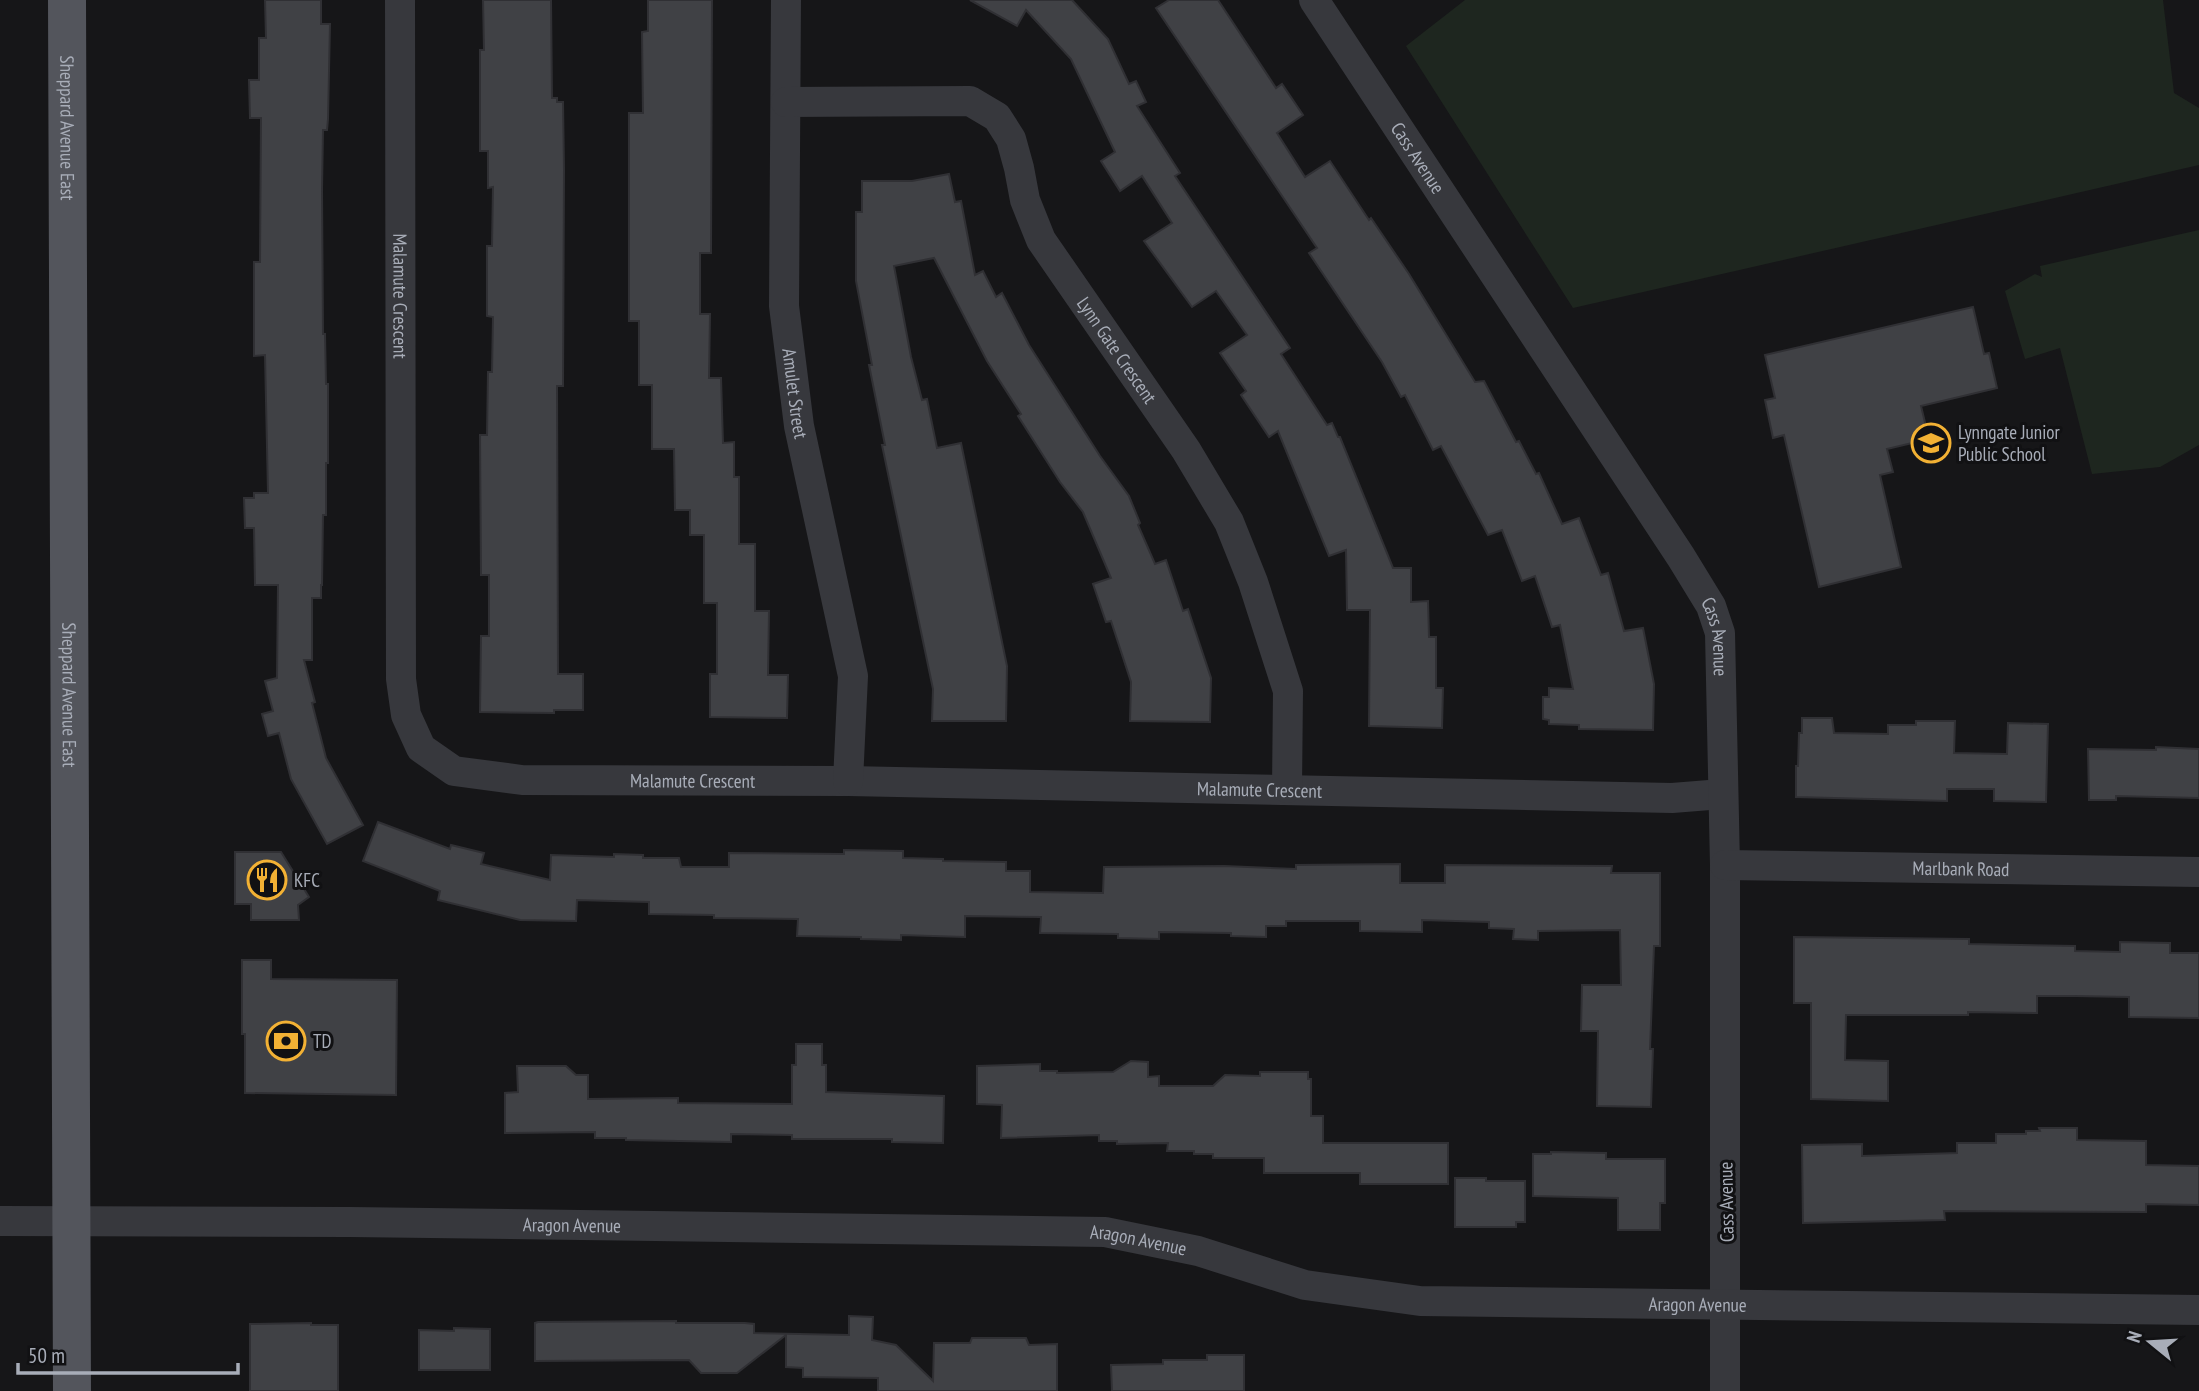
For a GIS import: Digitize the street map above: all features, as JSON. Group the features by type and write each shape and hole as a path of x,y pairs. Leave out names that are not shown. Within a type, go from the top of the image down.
{"main road":[{"name":"Sheppard Avenue East","path":"67,0 72,1391"}],"street":[{"name":"Malamute Crescent","path":"400,0 401,679 406,715 421,748 454,771 522,780 848,781 1672,798 1722,794"},
{"name":"Amulet Street","path":"786,0 783,306 799,426 853,676 848,781"},
{"name":"Cass Avenue","path":"1314,0 1612,450 1711,606 1720,633 1725,865 1725,1391"},
{"name":"Lynn Gate Crescent","path":"786,102 971,101 997,117 1011,139 1025,200 1041,240 1186,450 1229,522 1253,583 1287,691 1287,788"},
{"name":"Marlbank Road","path":"1725,865 2199,872"},
{"name":"Aragon Avenue","path":"0,1221 350,1222 1105,1232 1198,1251 1305,1285 1420,1301 2199,1310"}],"shaded area":[{"path":"1465,0 2163,0 2174,93 2199,108 2199,165 1573,308 1406,46"},
{"path":"2199,230 2199,445 2160,467 2092,474 2060,348 2025,359 2005,291 2035,274 2042,277 2040,266"}],"building":[{"path":"265,0 321,0 321,24 330,24 328,119 327,130 323,130 322,190 323,334 328,384 326,515 323,515 321,598 312,598 312,660 304,660 326,758 363,825 327,844 291,779 279,733 268,736 262,714 273,711 265,681 277,678 278,585 255,585 254,528 245,528 244,498 254,498 254,493 268,493 265,355 254,356 254,262 260,262 261,118 250,118 249,80 259,80 259,38 266,38"},
{"path":"483,0 551,0 552,98 563,102 564,170 563,386 557,386 558,674 583,674 583,710 554,710 554,713 480,712 481,636 489,636 489,575 481,575 480,435 487,435 488,372 492,372 493,317 487,316 487,246 492,246 493,187 488,188 488,151 480,151"},
{"path":"648,0 712,0 711,253 700,253 700,314 710,314 709,378 721,378 723,443 734,442 734,477 739,477 739,544 755,544 755,611 769,611 768,675 788,675 787,718 710,717 710,674 717,674 717,603 704,603 704,535 690,535 690,510 675,510 674,449 652,449 652,385 639,385 639,321 629,321 629,113 643,113 642,32 648,31"},
{"path":"970,0 1072,0 1108,39 1129,84 1136,81 1146,102 1137,106 1180,173 1175,176 1290,348 1281,354 1327,425 1332,423 1340,437 1393,568 1411,568 1411,602 1428,601 1429,637 1436,637 1436,688 1443,688 1442,728 1369,726 1370,610 1347,610 1346,550 1329,556 1278,431 1269,437 1241,395 1246,391 1220,353 1247,335 1216,291 1192,307 1144,241 1172,223 1142,176 1120,191 1101,161 1115,152 1071,59 1026,10 1017,26"},
{"path":"1169,0 1218,0 1276,88 1282,84 1303,115 1277,133 1305,177 1330,161 1409,274 1475,382 1484,381 1516,442 1519,441 1536,474 1539,473 1562,524 1579,518 1601,575 1608,573 1624,631 1643,628 1654,684 1653,730 1579,729 1579,725 1549,724 1549,720 1543,719 1543,697 1549,697 1549,688 1573,689 1560,625 1552,627 1535,576 1522,581 1502,530 1488,535 1441,446 1433,450 1405,395 1401,397 1382,362 1309,253 1317,248 1156,8"},
{"path":"949,174 955,202 961,201 975,275 983,271 996,297 1002,293 1029,345 1129,496 1155,564 1166,560 1183,611 1188,609 1211,678 1210,722 1130,721 1131,682 1111,621 1106,622 1093,584 1111,578 1083,512 1060,482 1018,416 1021,414 987,361 934,258 894,266 911,357 922,400 927,399 937,448 961,443 1007,666 1006,721 932,721 933,689 882,445 885,445 856,281 856,212 862,212 862,181 912,181"},
{"path":"1973,307 1984,354 1989,353 1997,388 1921,406 1929,439 1887,449 1893,472 1880,475 1901,567 1819,587 1784,435 1773,438 1765,400 1775,398 1765,355"},
{"path":"1802,718 1832,718 1834,733 1888,734 1888,725 1916,725 1916,721 1955,721 1954,753 2007,754 2008,723 2048,724 2046,802 1994,801 1994,789 1947,789 1947,801 1796,797 1796,766"},
{"path":"2156,747 2199,749 2199,798 2116,796 2116,800 2089,800 2088,749 2156,750"},
{"path":"378,822 450,849 451,845 484,853 481,864 550,880 551,855 643,855 643,858 679,858 681,867 729,867 729,853 844,854 844,850 903,851 903,858 943,861 1006,862 1006,871 1030,871 1030,892 1103,893 1104,867 1224,866 1296,869 1296,865 1400,864 1400,883 1445,883 1445,865 1612,866 1611,873 1660,873 1660,946 1654,946 1650,1049 1653,1049 1651,1107 1597,1106 1598,1031 1581,1031 1582,985 1621,985 1620,930 1538,931 1538,940 1513,939 1514,929 1489,928 1489,922 1422,920 1422,932 1360,931 1360,921 1286,921 1286,926 1266,926 1266,937 1231,936 1231,933 1159,932 1159,939 1118,938 1118,934 1040,933 1041,917 965,916 965,937 901,935 901,940 861,939 797,936 798,919 649,914 649,902 577,900 576,921 520,920 438,900 440,891 363,861"},
{"name":"KFC","path":"235,852 281,852 309,897 298,905 299,920 251,920 251,904 235,904"},
{"path":"1794,937 1969,939 1969,944 2075,946 2075,951 2120,952 2120,942 2170,943 2170,953 2199,953 2199,1018 2129,1017 2129,997 2075,996 2037,996 2037,1013 1846,1015 1845,1060 1888,1061 1888,1101 1811,1099 1811,1003 1794,1003"},
{"path":"242,960 271,960 271,979 397,980 396,1095 245,1093"},
{"path":"796,1044 822,1044 822,1065 826,1065 826,1092 944,1096 943,1143 892,1142 892,1139 792,1139 792,1135 731,1134 731,1142 595,1138 595,1132 505,1133 505,1093 518,1092 517,1066 566,1066 576,1075 588,1075 588,1099 678,1098 678,1103 792,1104 792,1065 796,1065"},
{"path":"1131,1061 1148,1062 1148,1077 1159,1076 1159,1086 1213,1086 1225,1075 1260,1076 1260,1072 1308,1072 1308,1079 1311,1079 1311,1116 1323,1116 1323,1143 1448,1143 1448,1184 1360,1184 1360,1173 1264,1173 1264,1158 1213,1158 1213,1154 1194,1154 1194,1151 1167,1151 1168,1143 1117,1144 1117,1141 1099,1141 1099,1135 1001,1138 1002,1105 977,1104 977,1066 1040,1064 1040,1071 1057,1073 1113,1072"},
{"path":"2039,1128 2077,1128 2077,1140 2146,1141 2146,1165 2199,1166 2199,1205 2146,1204 2146,1212 1944,1211 1945,1220 1803,1223 1802,1145 1862,1144 1862,1156 1957,1153 1957,1143 1996,1143 1996,1134 2026,1134 2026,1131 2040,1131"},
{"path":"1606,1153 1606,1159 1665,1159 1665,1203 1660,1203 1660,1230 1618,1230 1618,1198 1533,1196 1533,1154"},
{"path":"1455,1178 1525,1181 1525,1222 1516,1222 1516,1227 1455,1227"},
{"path":"849,1316 873,1317 872,1340 896,1345 933,1381 934,1343 970,1343 972,1338 1026,1338 1029,1345 1057,1344 1057,1391 878,1391 878,1378 803,1377 803,1368 786,1367 786,1335 737,1373 701,1373 689,1360 535,1361 535,1323 538,1322 745,1323 754,1324 754,1333 849,1335"},
{"path":"250,1324 338,1325 338,1391 250,1391"},
{"path":"454,1328 490,1329 490,1370 419,1370 419,1330 454,1331"},
{"path":"1207,1355 1244,1355 1244,1391 1112,1391 1111,1365 1163,1364 1163,1360 1207,1360"}],"place":[{"name":"Lynngate Junior Public School","path":"1931,443"},
{"name":"KFC","path":"267,880"},
{"name":"TD","path":"286,1041"}]}
